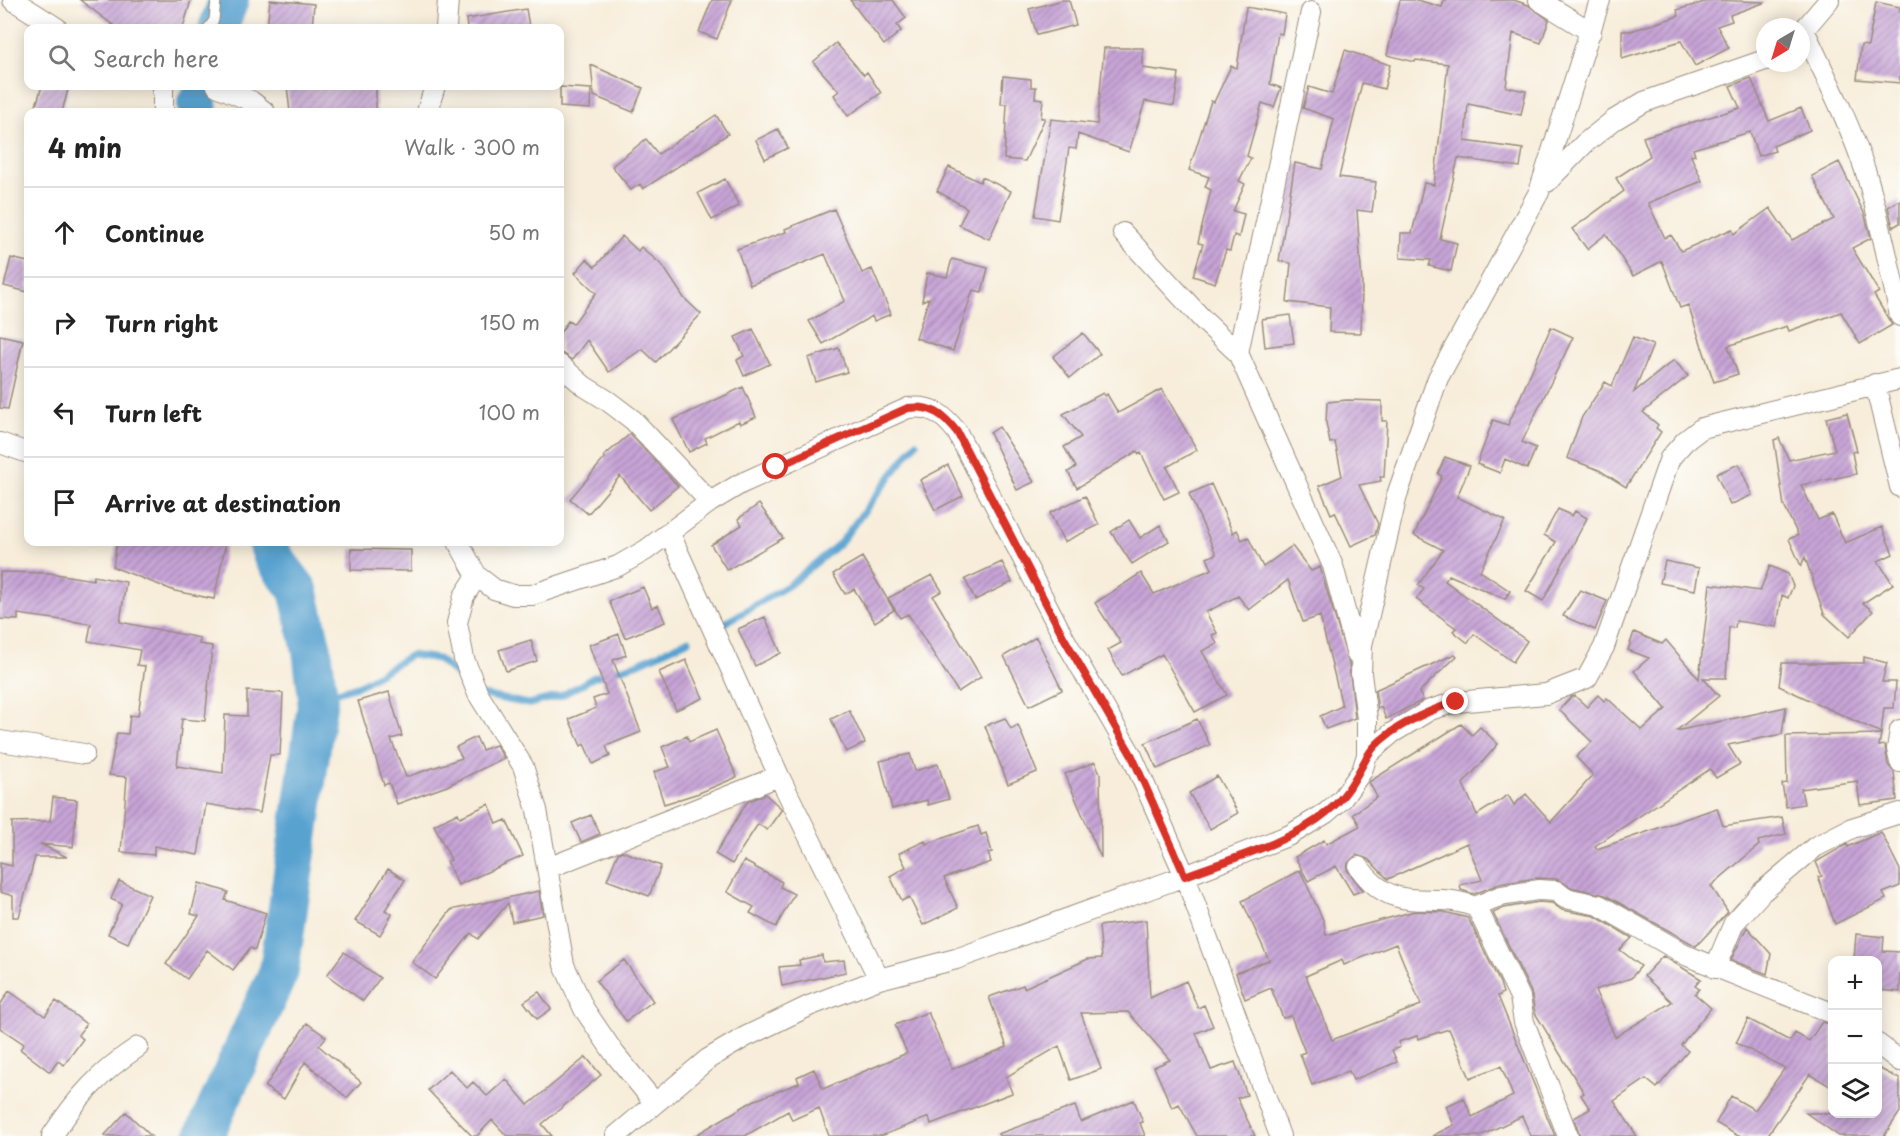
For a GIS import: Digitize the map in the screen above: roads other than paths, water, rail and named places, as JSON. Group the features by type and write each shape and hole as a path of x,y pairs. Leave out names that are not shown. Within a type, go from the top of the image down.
{"street":[{"path":"13,0 51,24"},
{"path":"446,24 447,0"},
{"path":"1539,0 1591,32"},
{"path":"1361,674 1362,645 1371,600 1397,495 1438,378 1539,192 1600,0"},
{"path":"1810,23 1829,0"},
{"path":"1238,353 1311,12"},
{"path":"1810,46 1839,105 1865,171 1881,226 1900,316"},
{"path":"1539,192 1585,143 1614,120 1644,102 1756,63"},
{"path":"163,90 163,108"},
{"path":"226,90 251,101 260,108"},
{"path":"428,108 434,90"},
{"path":"616,1136 708,1059 745,1037 809,1006 879,979 956,959 1185,876 1290,835 1318,819 1342,799 1362,771 1369,738 1361,674 1348,614 1333,566 1238,353 1204,321 1123,233"},
{"path":"564,368 584,386 633,420 710,502"},
{"path":"1367,755 1411,719 1430,710 1456,702 1546,694 1587,678 1604,647 1670,458 1685,441 1702,428 1900,379"},
{"path":"1875,384 1900,487"},
{"path":"460,546 477,576 494,589 513,595 532,595 618,566 670,534 710,502 776,467 908,408 929,408 947,419 957,432 1064,638 1132,756 1185,876 1280,1136"},
{"path":"0,443 24,452"},
{"path":"670,534 780,776 879,979"},
{"path":"477,576 464,596 457,623 464,659 478,694 523,766 537,810 564,965 584,1009 614,1053 654,1102"},
{"path":"1900,730 1897,749 1900,762"},
{"path":"0,741 84,754"},
{"path":"548,868 780,776"},
{"path":"1715,968 1734,923 1762,892 1815,847 1852,828 1900,813"},
{"path":"1359,867 1365,876 1403,900 1462,901 1475,907 1520,997 1524,1022 1568,1136"},
{"path":"1475,907 1501,896 1538,890 1556,891 1565,898 1599,905 1688,956 1715,968 1828,1011"},
{"path":"52,1136 85,1090 111,1065 138,1047"},
{"path":"1882,1047 1900,1061"}],"lane":[{"path":"211,24 214,20 216,0"}],"waterway":[{"path":"220,24 229,0"},
{"path":"197,103 198,108"},
{"path":"725,623 789,585 840,543 916,443"},
{"path":"204,1136 279,971 318,698 312,650 298,590 273,557 269,546"},
{"path":"483,695 529,704 561,696 594,677 639,663 689,640"},
{"path":"318,698 360,685 411,655 438,659 467,684"}]}
